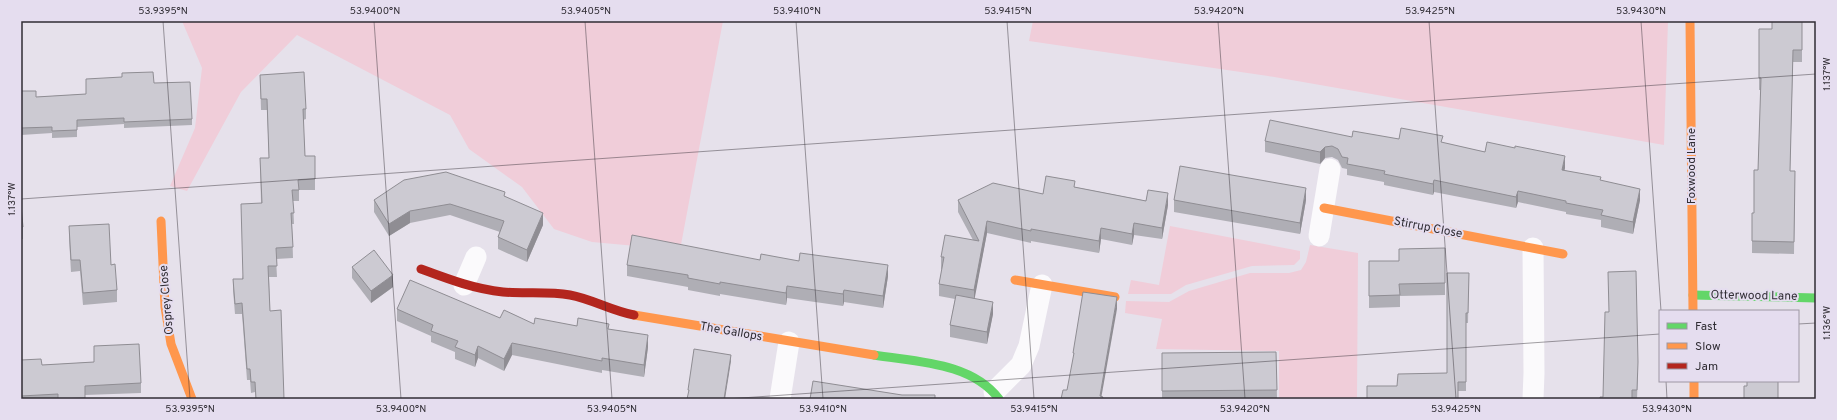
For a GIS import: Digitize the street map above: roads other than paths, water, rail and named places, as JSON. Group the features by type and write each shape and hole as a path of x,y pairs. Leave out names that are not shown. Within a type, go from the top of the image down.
{"street":[{"name":"Foxwood Lane","path":"1690,21 1693,310"},
{"path":"1319,236 1330,169"},
{"name":"Stirrup Close","path":"1324,208 1563,254"},
{"name":"Osprey Close","path":"161,221 165,307 171,344 192,399"},
{"path":"1533,248 1533,399"},
{"path":"464,285 476,257"},
{"name":"The Gallops","path":"421,269 464,285 504,292 542,292 571,295 624,313 789,342 941,366 961,371 978,380 996,395 1021,365 1029,346 1042,285"},
{"path":"1015,280 1114,297"},
{"name":"Otterwood Lane","path":"1693,295 1816,298"},
{"path":"780,399 789,342"},
{"path":"1694,382 1694,399"}]}
